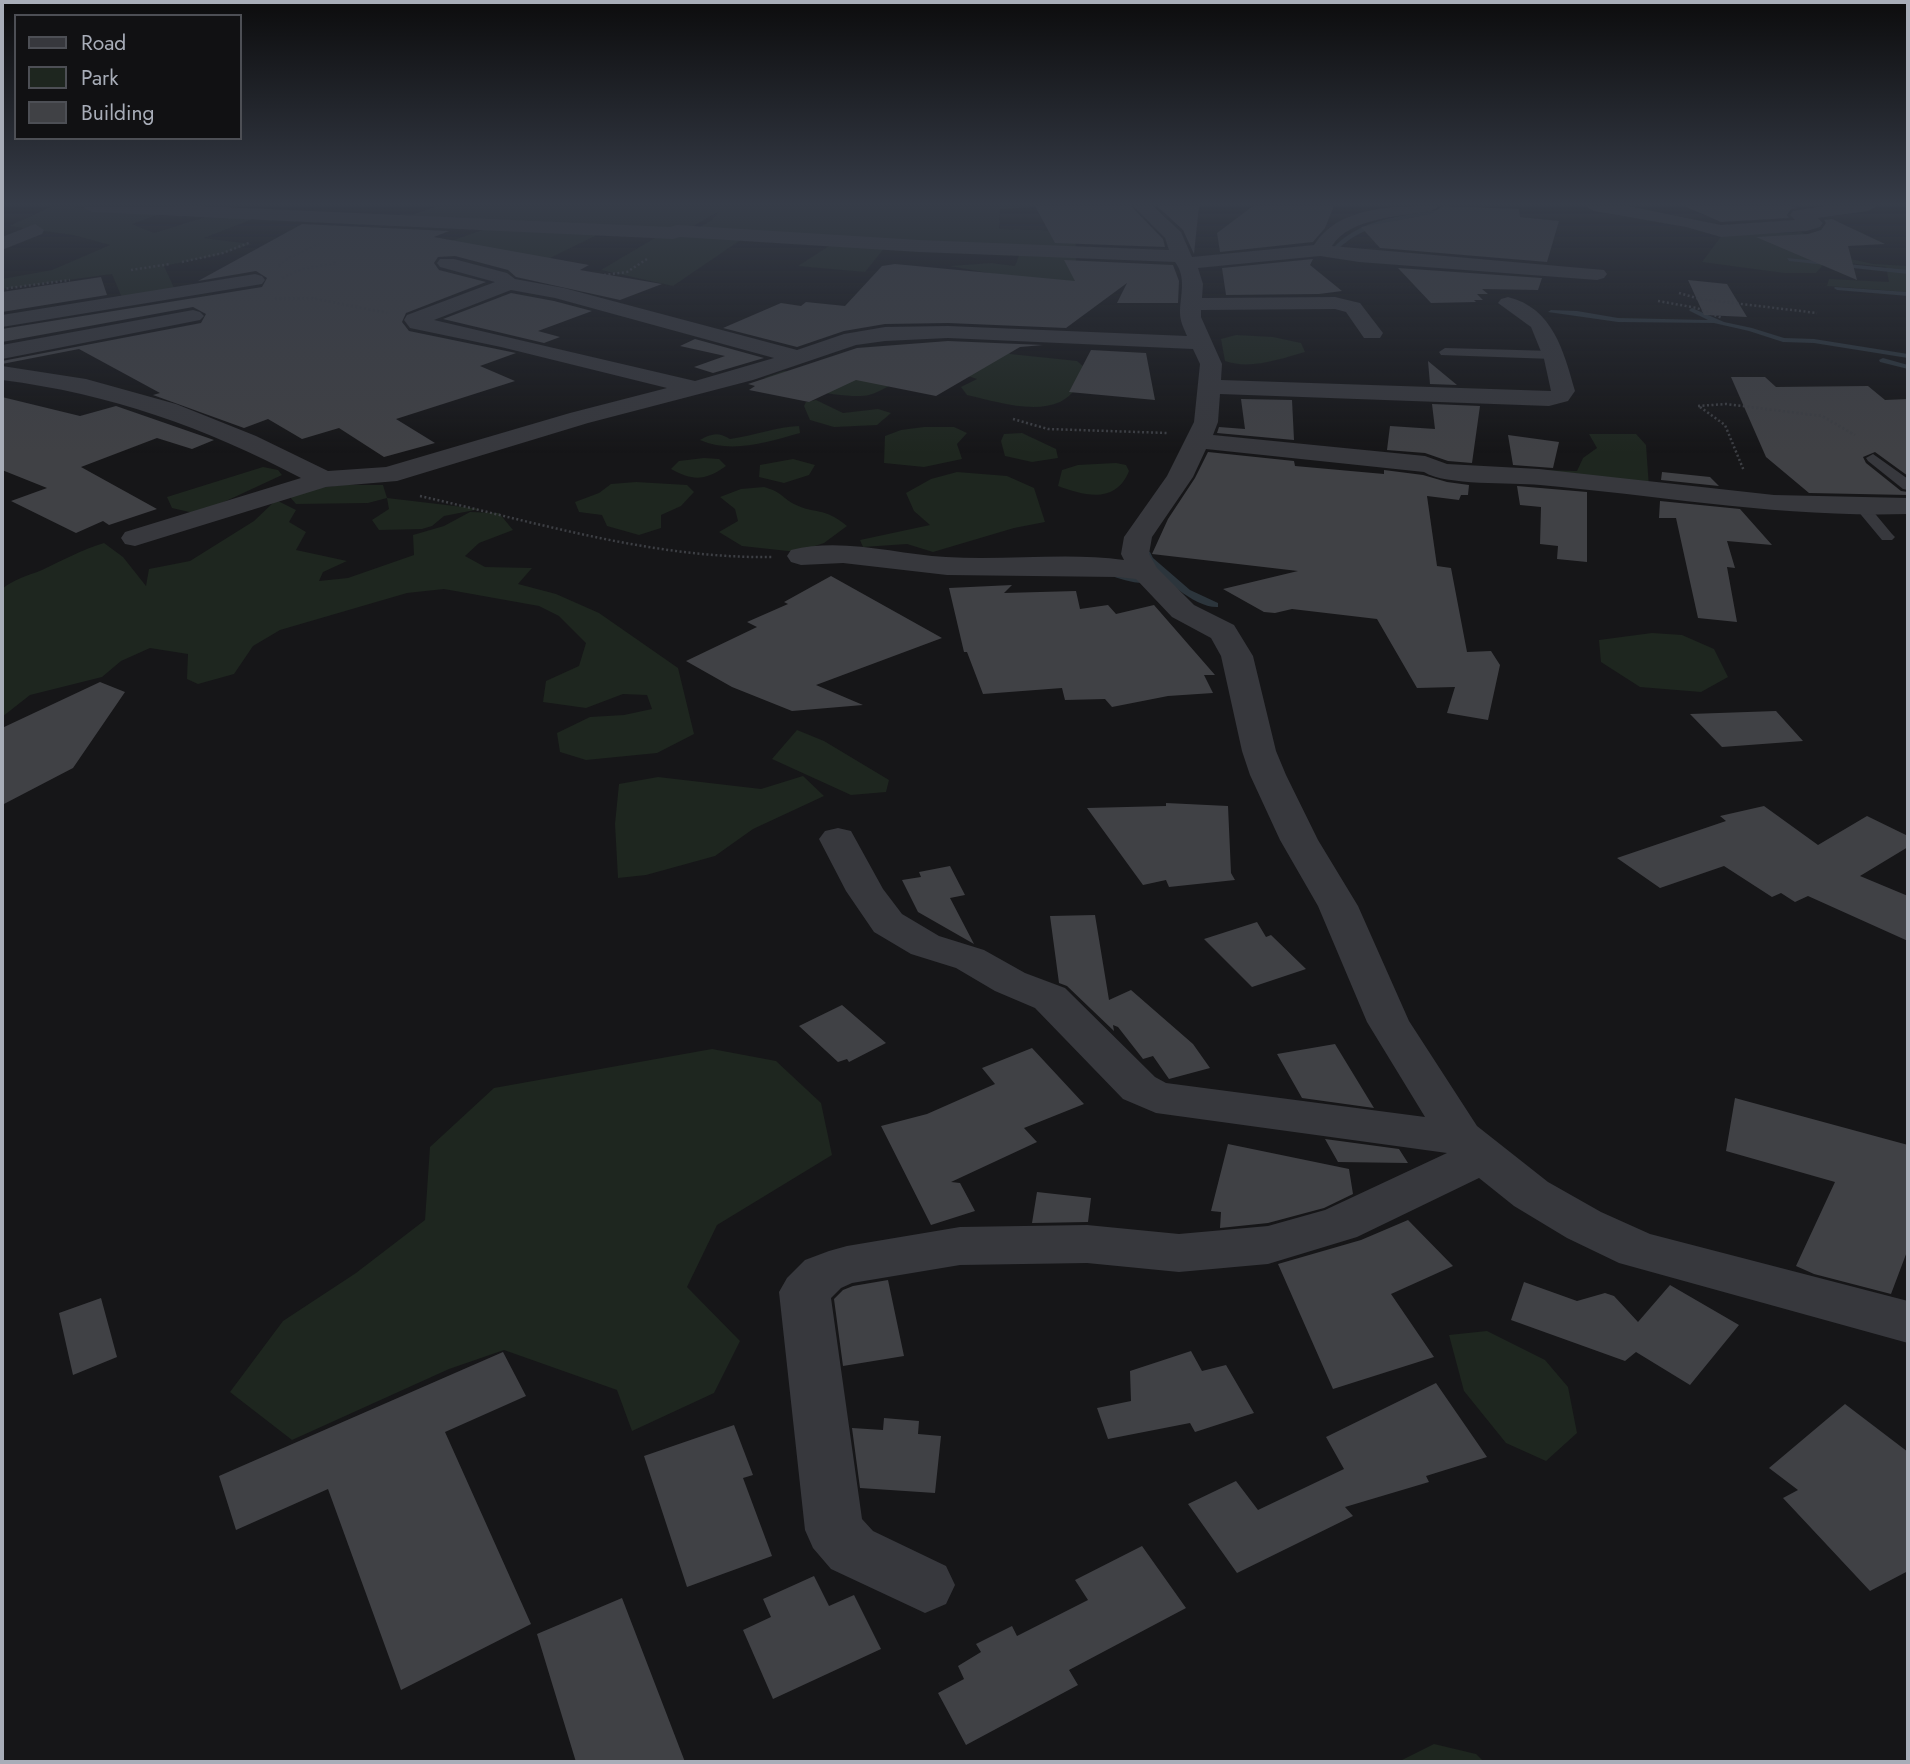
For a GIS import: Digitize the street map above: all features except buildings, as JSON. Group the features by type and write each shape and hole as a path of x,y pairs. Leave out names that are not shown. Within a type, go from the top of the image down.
{"street":[{"path":"2,321 204,288"},
{"path":"415,320 498,288"},
{"path":"535,288 800,358"},
{"path":"1192,288 1190,317 1211,363 1210,387 1200,437 1180,477 1138,537 1135,554 1144,572 1183,611 1223,632 1231,643 1237,656 1259,751 1299,841 1338,906 1388,1022 1471,1147 1531,1194 1584,1225 1637,1250 1908,1322"},
{"path":"1192,304 1335,303 1353,307 1373,333"},
{"path":"1210,387 1467,398 1549,399 1560,396 1563,391 1553,355 1540,324 1508,303"},
{"path":"2,352 193,316"},
{"path":"415,320 418,323 501,340 696,388"},
{"path":"135,538 324,479 388,475 579,418 800,358 852,339 913,333 1002,333 1203,343"},
{"path":"2,373 74,383 137,398 185,414 258,445 324,479"},
{"path":"1200,437 1425,464 1441,471 1552,478 1659,492 1757,500 1862,507 1908,506"},
{"path":"801,556 843,554 947,566 1117,568 1144,572"},
{"path":"838,839 864,891 888,923 925,945 970,959 1010,982 1050,998 1139,1088 1156,1097 1471,1147"},
{"path":"925,1585 852,1550 834,1530 804,1292 823,1274 847,1265 960,1246 1087,1244 1179,1253 1268,1245 1340,1224 1471,1147"}],"lane":[{"path":"1445,352 1553,355"},
{"path":"1874,458 1908,486"},
{"path":"1862,507 1887,537"}],"path":[{"path":"1679,293 1700,299 1816,313"},
{"path":"270,300 290,297 320,299 415,320"},
{"path":"1658,301 1697,308 1722,318"},
{"path":"1757,500 1729,430 1718,414 1698,406 1726,404 1822,416 1855,435"},
{"path":"1013,419 1048,429 1200,437"},
{"path":"367,478 399,491 566,530 664,548 750,558 801,556"}],"green space":[{"path":"118,288 175,290 123,300"},
{"path":"1858,288 1908,288 1908,292"},
{"path":"1236,335 1273,337 1301,343 1305,352 1255,364 1225,361 1221,339"},
{"path":"1008,349 1010,354 1077,361 1083,366 1081,384 1060,402 1038,407 967,395 961,387 977,379 959,373"},
{"path":"784,371 856,376 889,386 869,395 847,396 800,388 764,378"},
{"path":"816,400 843,413 878,409 891,413 877,425 834,427 810,420 804,406 806,402"},
{"path":"799,426 800,433 750,445 724,446 700,440 715,434 730,439"},
{"path":"954,427 967,433 957,444 962,459 924,467 884,463 885,436 901,430"},
{"path":"1022,433 1056,449 1058,458 1032,462 1005,456 1001,441 1004,434"},
{"path":"1589,434 1636,434 1646,445 1649,487 1541,470 1577,471 1583,458 1597,448"},
{"path":"719,459 726,466 699,478 671,469 679,461"},
{"path":"793,459 815,465 809,475 784,483 759,477 760,465"},
{"path":"1078,465 1126,465 1129,471 1123,482 1108,493 1079,493 1058,486 1062,470"},
{"path":"263,467 278,470 282,475 198,514 172,508 167,497"},
{"path":"957,472 1007,476 1034,488 1045,522 1014,528 933,552 907,544 863,547 860,540 930,525 914,511 906,493 931,479"},
{"path":"636,482 687,485 694,492 681,506 661,515 661,528 639,535 607,526 602,515 579,512 575,502 599,493 611,484"},
{"path":"342,485 383,485 387,498 368,503 296,504 290,497 311,489"},
{"path":"764,487 802,507 832,516 847,526 824,543 797,552 742,546 719,532 738,521 735,509 720,497 741,489"},
{"path":"387,498 480,509 444,516 432,526 422,529 379,530 372,520 389,509"},
{"path":"276,500 296,510 289,522 306,532 296,550 347,561 323,572 319,581 348,578 414,555 413,535 444,526 470,512 499,513 513,530 479,543 465,556 485,567 532,568 518,584 556,594 599,613 678,668 694,734 657,753 586,760 560,752 557,733 590,717 624,715 652,709 647,695 623,694 586,708 543,702 546,681 579,666 586,643 559,616 539,606 444,589 407,593 280,630 253,646 234,674 198,684 187,679 188,654 150,648 121,661 102,677 30,695 2,717 2,589 16,580 104,543 123,557 146,586 149,569 190,561 254,521"},
{"path":"1652,633 1682,635 1714,649 1728,677 1701,692 1640,687 1601,662 1599,640"},
{"path":"797,730 824,741 889,780 886,792 851,795 772,759"},
{"path":"803,776 824,796 753,829 715,856 646,875 618,878 615,824 619,784 658,777 761,789"},
{"path":"712,1049 776,1061 821,1103 832,1155 717,1225 687,1287 740,1341 714,1393 632,1431 617,1390 504,1350 449,1369 292,1440 230,1392 283,1321 356,1273 425,1220 430,1147 494,1088"},
{"path":"1487,1331 1545,1360 1568,1387 1577,1433 1546,1461 1506,1443 1464,1391 1449,1335"},
{"path":"1434,1744 1476,1754 1484,1762 1398,1762"}],"waterway":[{"path":"1841,288 1908,294"},
{"path":"1692,310 1722,324 1750,329 1783,340 1814,341 1908,356"},
{"path":"1551,312 1618,320 1711,322"},
{"path":"1883,360 1908,367"},
{"path":"1147,554 1149,559 1187,592 1215,605"},
{"path":"1112,573 1128,579 1152,580"}]}
